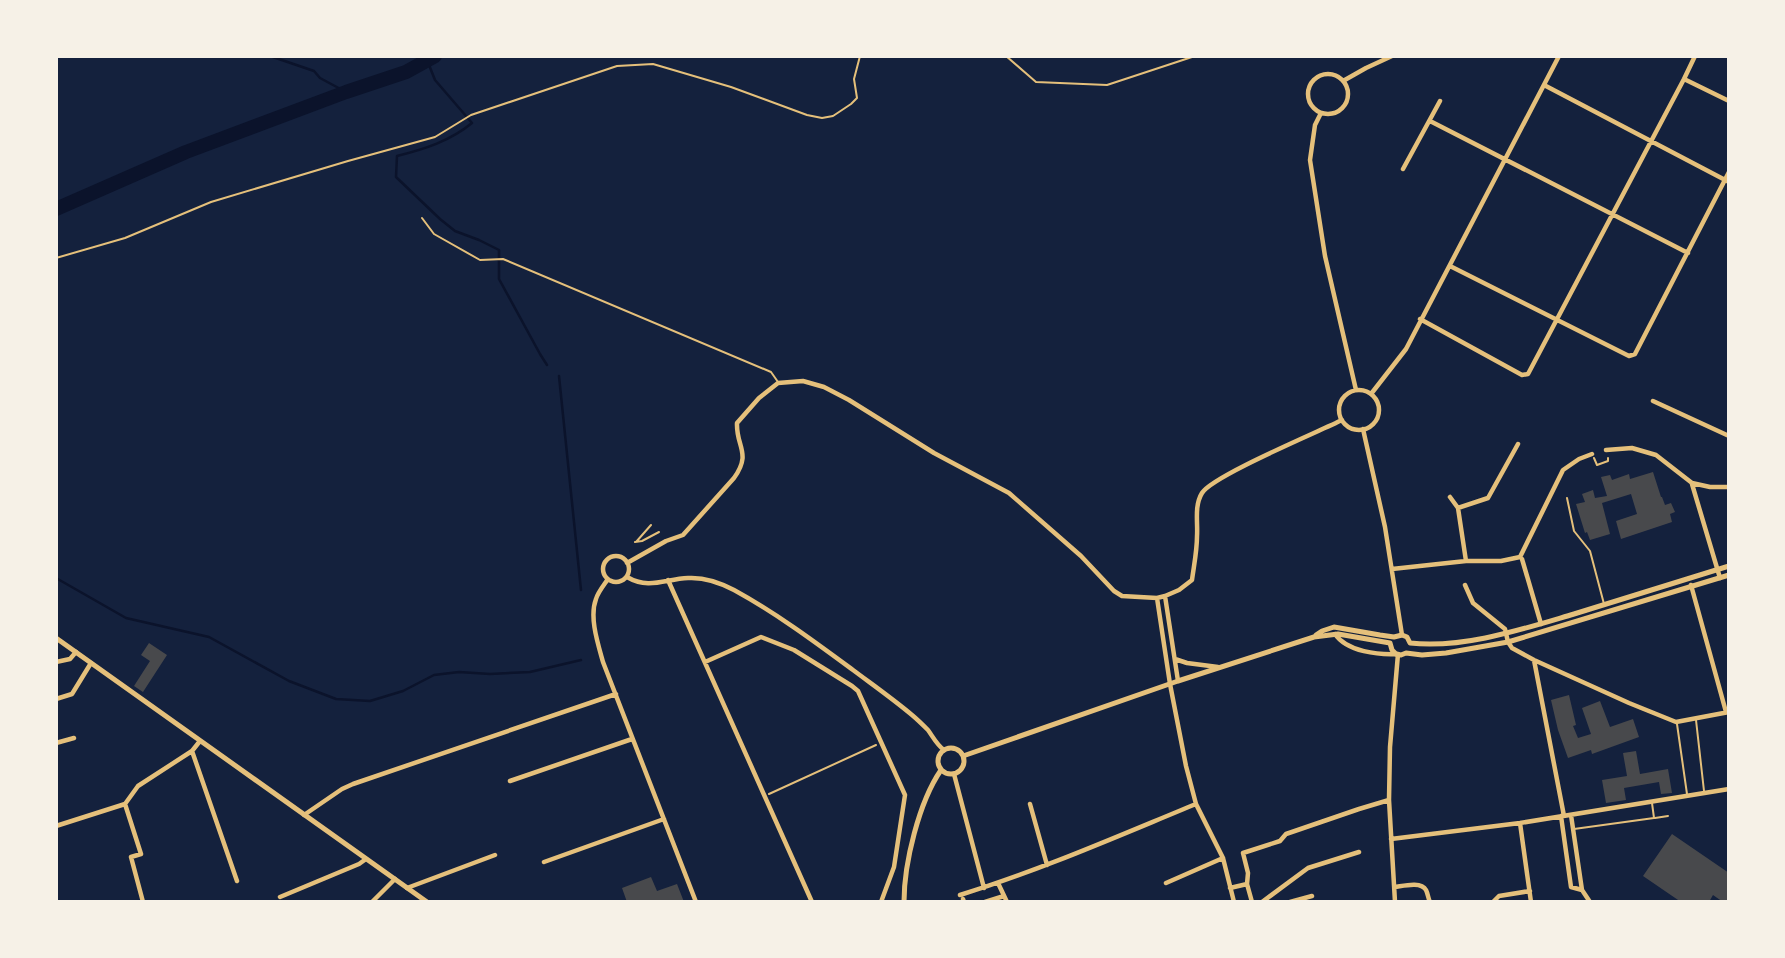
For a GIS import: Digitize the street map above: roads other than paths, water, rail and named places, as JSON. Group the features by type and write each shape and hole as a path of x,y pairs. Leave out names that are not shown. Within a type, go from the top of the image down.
{"street":[{"path":"1343,81 1392,56"},
{"path":"1371,394 1406,349 1559,56"},
{"path":"1420,319 1522,374 1528,374 1695,56"},
{"path":"1320,76 1339,77 1343,81 1348,93 1345,106 1334,113 1321,113 1311,104 1309,91 1320,76"},
{"path":"1685,79 1729,102"},
{"path":"1544,85 1727,181"},
{"path":"1403,169 1440,101"},
{"path":"1321,113 1315,125 1310,160 1325,256 1356,390"},
{"path":"1430,121 1688,253"},
{"path":"1450,266 1629,356 1635,354 1727,181 1729,172"},
{"path":"627,563 666,541 683,535 734,478 743,460 737,422 759,398 778,383 803,381 824,387 933,453 1009,494 1081,556 1122,596 1157,598 1179,590 1192,580 1197,510 1202,492 1218,480 1264,456 1342,420"},
{"path":"1356,390 1371,394 1379,411 1374,423 1363,429 1351,428 1342,420 1339,408 1341,401 1356,390"},
{"path":"1653,401 1729,436"},
{"path":"1363,429 1385,527 1402,635"},
{"path":"1458,508 1488,499 1518,444"},
{"path":"1606,450 1632,448 1656,455 1692,483 1710,487 1729,486"},
{"path":"1392,569 1466,561 1501,561 1520,557 1563,470 1592,454"},
{"path":"1692,483 1720,578"},
{"path":"1450,498 1458,508 1466,561"},
{"path":"619,557 627,563 627,577 618,582 608,579 603,569 608,560 619,557"},
{"path":"1522,559 1541,624"},
{"path":"1410,643 1446,644 1506,633 1729,566"},
{"path":"1335,634 1345,645 1380,655 1446,653 1508,642 1729,575"},
{"path":"627,577 648,584 690,578 716,581 777,615 815,642 912,715 928,730 939,747 960,752 963,766 959,772 948,774 942,770 938,761 944,750"},
{"path":"608,579 596,597 594,613 602,659 696,902"},
{"path":"1465,585 1474,603 1503,626 1508,642 1517,652 1676,722 1727,712 1689,579"},
{"path":"668,580 812,902"},
{"path":"1165,596 1178,681"},
{"path":"1157,598 1179,737 1196,804 1223,858 1234,902"},
{"path":"1314,637 1334,627 1392,640"},
{"path":"963,757 1178,681 1314,637 1335,634 1392,640 1402,635"},
{"path":"1402,635 1407,637 1410,643 1406,653"},
{"path":"705,662 761,637 794,650 855,688 905,795 894,867 881,902"},
{"path":"56,638 427,902"},
{"path":"1392,640 1392,650 1398,654"},
{"path":"56,662 70,659 76,651"},
{"path":"1395,902 1390,747 1398,654"},
{"path":"1175,659 1219,667"},
{"path":"1534,660 1572,887 1582,890"},
{"path":"56,699 72,694 91,663"},
{"path":"304,815 353,784 616,694"},
{"path":"56,743 74,738"},
{"path":"510,781 632,739"},
{"path":"56,826 125,804 138,786 192,751 200,741"},
{"path":"192,751 237,881"},
{"path":"904,902 906,872 918,821 931,786 942,770"},
{"path":"954,774 984,888"},
{"path":"1391,839 1518,823 1729,789"},
{"path":"1252,902 1243,853 1280,841 1286,834 1390,800"},
{"path":"125,804 141,854 131,857 143,902"},
{"path":"1030,804 1047,865"},
{"path":"962,899 1196,804"},
{"path":"1571,815 1582,890 1590,902"},
{"path":"544,862 664,819"},
{"path":"1518,823 1531,902"},
{"path":"1262,902 1308,869 1359,852"},
{"path":"407,888 495,855"},
{"path":"1166,883 1223,858"},
{"path":"279,897 366,859"},
{"path":"372,902 395,879"},
{"path":"998,883 1007,902"},
{"path":"1230,888 1247,884"},
{"path":"1395,887 1423,887 1430,902"},
{"path":"1493,902 1499,896 1530,891"},
{"path":"985,902 1004,895"},
{"path":"1290,902 1312,896"}],"lane":[{"path":"422,218 434,234 480,260 503,258 771,372 778,383"},
{"path":"1567,498 1574,531 1590,551 1605,605"},
{"path":"651,525 635,542 659,532"},
{"path":"1695,719 1704,793"},
{"path":"1676,722 1687,795"},
{"path":"1652,802 1654,818"},
{"path":"1573,829 1668,816"}],"waterway":[{"path":"270,56 314,71 320,78 346,92"},
{"path":"56,209 186,152 406,72 435,56"},
{"path":"427,60 435,80 472,123 437,144 397,156 396,177 455,231 499,250 499,279 547,365"},
{"path":"559,376 581,590"},
{"path":"56,578 126,618 209,637 289,681 336,699 370,701 403,691 434,675 459,672 530,672 581,660"}]}
